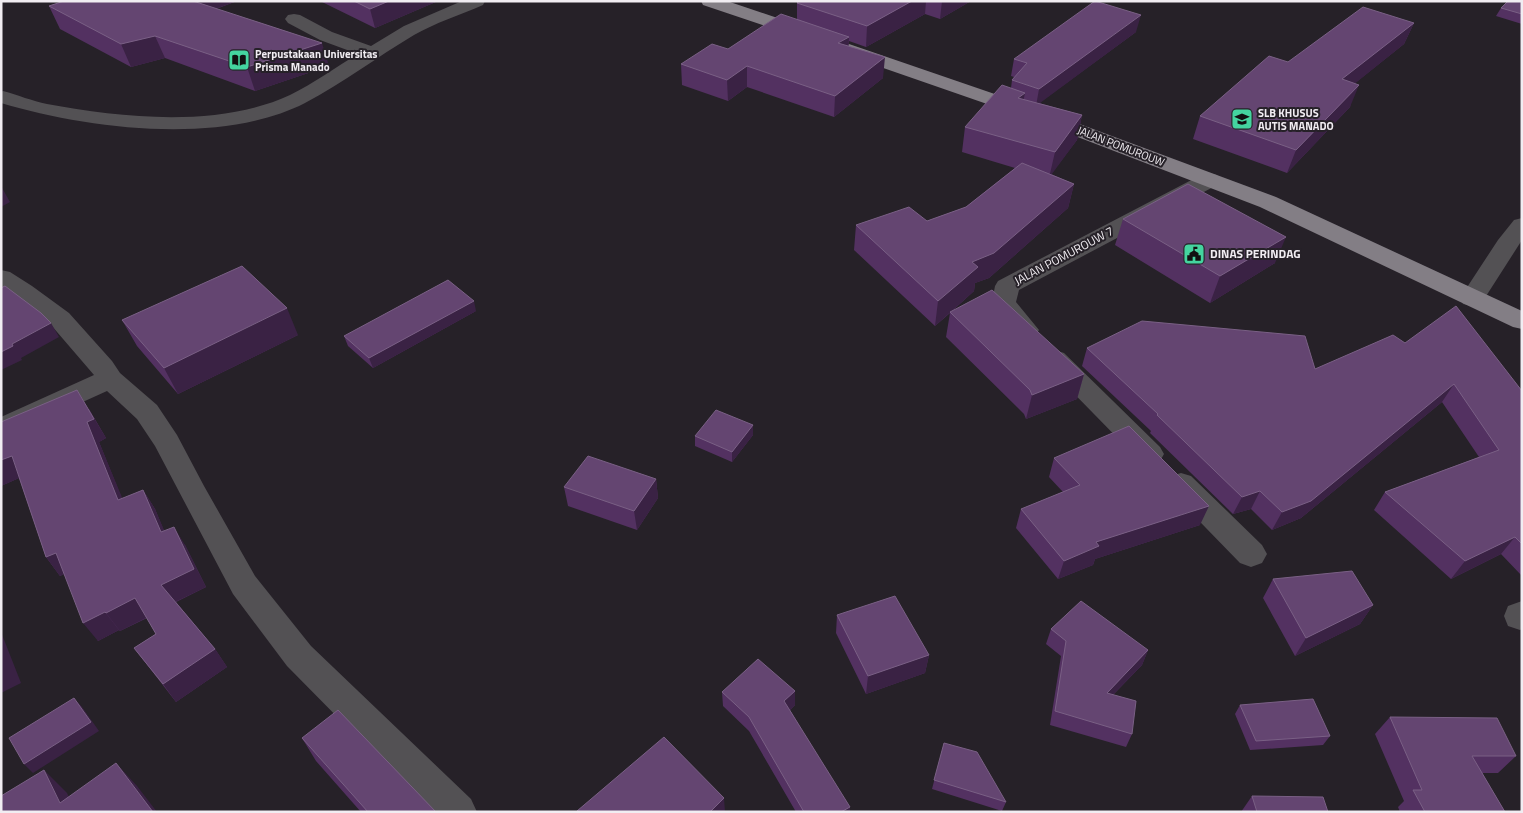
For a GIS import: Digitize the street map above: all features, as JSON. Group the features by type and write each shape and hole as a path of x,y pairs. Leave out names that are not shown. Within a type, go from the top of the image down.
{"main road":[{"name":"JALAN POMUROUW","path":"709,1 1042,117 1268,202 1522,321"}],"street":[{"path":"3,97 43,110 160,123 252,115 297,99 330,81 410,30 477,1"},
{"path":"294,19 326,36 372,53"},
{"name":"JALAN POMUROUW 7","path":"1209,180 1007,286 1004,302 1012,315 1251,554"},
{"path":"1472,298 1506,245 1522,225"},
{"path":"1,277 60,319 102,367 110,379 147,412 167,442 191,490 244,585 299,656 458,812"},
{"path":"1,429 110,379"}],"building":[{"path":"64,1 193,1 322,43 247,67 155,36 121,44 49,6"},
{"path":"354,1 389,1 370,9"},
{"path":"799,1 912,1 867,26 797,3"},
{"path":"1095,1 1141,15 1039,89 1012,80 1027,63 1014,59"},
{"path":"1508,1 1522,1 1522,14 1501,8"},
{"path":"1363,7 1414,23 1342,79 1359,85 1296,150 1200,116 1269,56 1288,62"},
{"path":"781,14 849,37 838,43 885,57 835,96 747,66 727,80 681,64 712,44 728,49"},
{"path":"1002,85 1025,93 1018,98 1082,115 1055,152 965,127"},
{"path":"1022,163 1074,184 994,253 972,262 978,267 938,301 856,225 909,207 927,221 966,207"},
{"path":"1188,184 1286,237 1220,276 1123,219"},
{"path":"242,266 287,308 164,368 122,320"},
{"path":"448,280 474,301 369,358 344,336"},
{"path":"5,286 41,313 51,323 1,352 1,288"},
{"path":"992,290 1084,374 1032,395 1030,390 950,312"},
{"path":"1456,306 1522,391 1522,544 1515,537 1465,561 1385,492 1499,450 1454,384 1311,501 1282,512 1260,491 1242,497 1158,414 1087,348 1142,321 1305,336 1315,369 1393,335 1405,343"},
{"path":"77,390 94,419 87,422 118,500 143,490 161,532 174,527 194,569 161,585 215,649 163,684 134,648 156,634 135,598 83,623 56,553 46,557 12,456 1,460 1,422"},
{"path":"716,410 753,425 732,452 695,436"},
{"path":"1129,426 1209,506 1096,542 1099,546 1064,561 1021,509 1080,485 1054,458"},
{"path":"588,456 656,479 634,511 564,487"},
{"path":"1352,571 1373,605 1306,638 1273,579"},
{"path":"895,596 929,655 868,676 837,615"},
{"path":"1081,601 1148,650 1107,693 1136,701 1132,734 1055,711 1066,641 1051,629"},
{"path":"758,659 795,691 784,701 850,807 841,812 804,812 749,717 722,692"},
{"path":"74,698 91,722 24,764 9,738"},
{"path":"1313,699 1330,736 1256,741 1240,705"},
{"path":"338,710 436,812 368,812 302,738"},
{"path":"1390,717 1497,718 1516,756 1472,756 1505,812 1425,812 1413,790 1422,790"},
{"path":"664,737 724,798 710,812 577,811"},
{"path":"944,743 977,752 1006,802 934,780"},
{"path":"116,763 153,812 1,812 1,796 44,770 60,803"},
{"path":"1252,796 1323,797 1328,812 1257,812"}],"place":[{"name":"Perpustakaan Universitas Prisma Manado","path":"239,60"},
{"name":"SLB KHUSUS AUTIS MANADO","path":"1242,119"},
{"name":"DINAS PERINDAG","path":"1194,254"}]}
